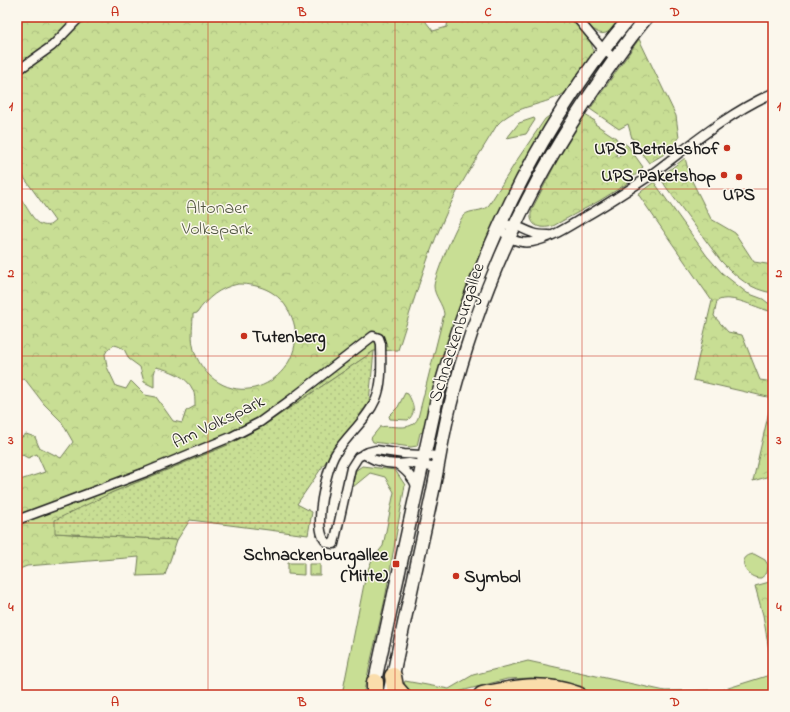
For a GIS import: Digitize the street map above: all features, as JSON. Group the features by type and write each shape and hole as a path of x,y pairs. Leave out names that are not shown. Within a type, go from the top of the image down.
{"highway":[{"path":"393,676 395,686 402,695"},
{"path":"482,695 520,688 545,687 559,689 578,695"}],"main road":[{"name":"Schnackenburgallee","path":"374,691 437,398 458,328 484,260 524,175 559,114 604,50 630,17"},
{"name":"Schnackenburgallee","path":"389,695 450,405 468,344 492,278 532,190 565,133 615,59 647,17"}],"street":[{"path":"17,71 52,46 80,17"},
{"path":"576,17 604,50 615,59"},
{"path":"549,236 535,234 515,225 508,224 499,226 503,233 509,238 519,242 534,241 549,236 619,197 715,126 742,108 773,93"},
{"name":"Am Volkspark","path":"17,520 117,483 237,434 260,422 370,337 376,336 381,341 378,392 373,405 336,453 326,477 320,516 322,533 328,543 334,544 351,468 356,460 363,454"},
{"path":"363,454 376,450 404,454 423,460 438,462"},
{"path":"363,454 375,460 397,464 423,460 438,462"},
{"path":"397,464 412,477 417,489"}],"green space":[{"name":"Altonaer Volkspark","path":"17,17 425,17 426,22 433,31 447,27 448,17 571,17 587,36 593,48 592,59 570,89 550,100 513,113 497,125 461,185 442,223 424,270 398,350 374,351 260,428 228,445 111,493 55,533 177,540 165,575 137,576 139,557 27,566 17,570 17,481 45,472 37,454 28,458 17,452 19,439 26,434 35,437 39,447 61,458 73,442 61,421 44,404 24,378 17,383 17,195 35,220 45,225 50,225 55,221 25,179 17,165","holes":["238,284 253,285 272,292 287,308 295,327 295,345 289,362 277,376 263,385 246,389 228,387 210,376 197,358 192,341 193,314 197,313 214,294 225,288","114,345 124,349 129,359 140,367 144,382 154,387 154,374 156,367 177,374 187,381 194,393 195,406 186,411 182,423 173,421 156,397 145,395 131,381 126,389 116,386 107,367 105,354 108,349"]},
{"path":"582,17 624,17 612,29 603,34 594,30"},
{"path":"639,39 676,116 679,138 668,152 649,163 633,142 628,124 619,129 590,109"},
{"path":"552,114 509,194 472,275 447,345 425,431 420,433 417,446 411,447 373,442 371,438 380,427 406,427 415,423 418,418 444,314 434,290 435,281 447,249 461,219 467,213 483,209 489,205 545,119"},
{"path":"585,115 595,121 595,124 616,138 619,144 616,156 619,157 624,143 628,146 643,167 628,183 599,201 553,226 539,227 535,225 531,219 532,209 558,159"},
{"path":"534,118 535,120 526,134 507,138 519,123"},
{"path":"685,158 690,177 711,219 735,233 754,262 773,265 773,293 751,286 744,282 727,267 666,187 660,177"},
{"path":"654,182 707,256 722,273 747,293 773,304 773,312 745,302 723,299 717,301 714,316 728,332 742,335 760,380 773,382 773,475 753,481 772,398 693,380 712,301 638,194"},
{"path":"374,351 369,402 297,504 312,512 308,535 190,520 177,540 55,533 55,520 111,493 228,445 260,428"},
{"path":"405,393 408,394 413,404 411,417 408,420 390,419 389,416 398,407"},
{"path":"362,466 395,470 405,485 385,599 363,695 342,695 366,574 372,560 383,546 394,492 385,477 370,473 353,487 355,471"},
{"path":"754,554 765,560 768,565 767,573 761,578 750,575 744,567 745,559"},
{"path":"288,563 304,563 304,575 288,574"},
{"path":"309,564 320,564 320,575 309,575"},
{"path":"773,581 773,656 770,656 763,615 755,586"},
{"path":"528,661 665,691 722,690 773,674 773,695 595,695 559,682 531,678 507,679 450,694 421,695 411,693 403,688 405,681 449,689 473,675"}],"place":[{"name":"UPS Betriebshof","path":"727,148"},
{"name":"UPS Paketshop","path":"724,175"},
{"name":"UPS","path":"739,177"},
{"name":"Tutenberg","path":"244,336"},
{"name":"Schnackenburgallee (Mitte)","path":"396,564"},
{"name":"Symbol","path":"456,576"}]}
